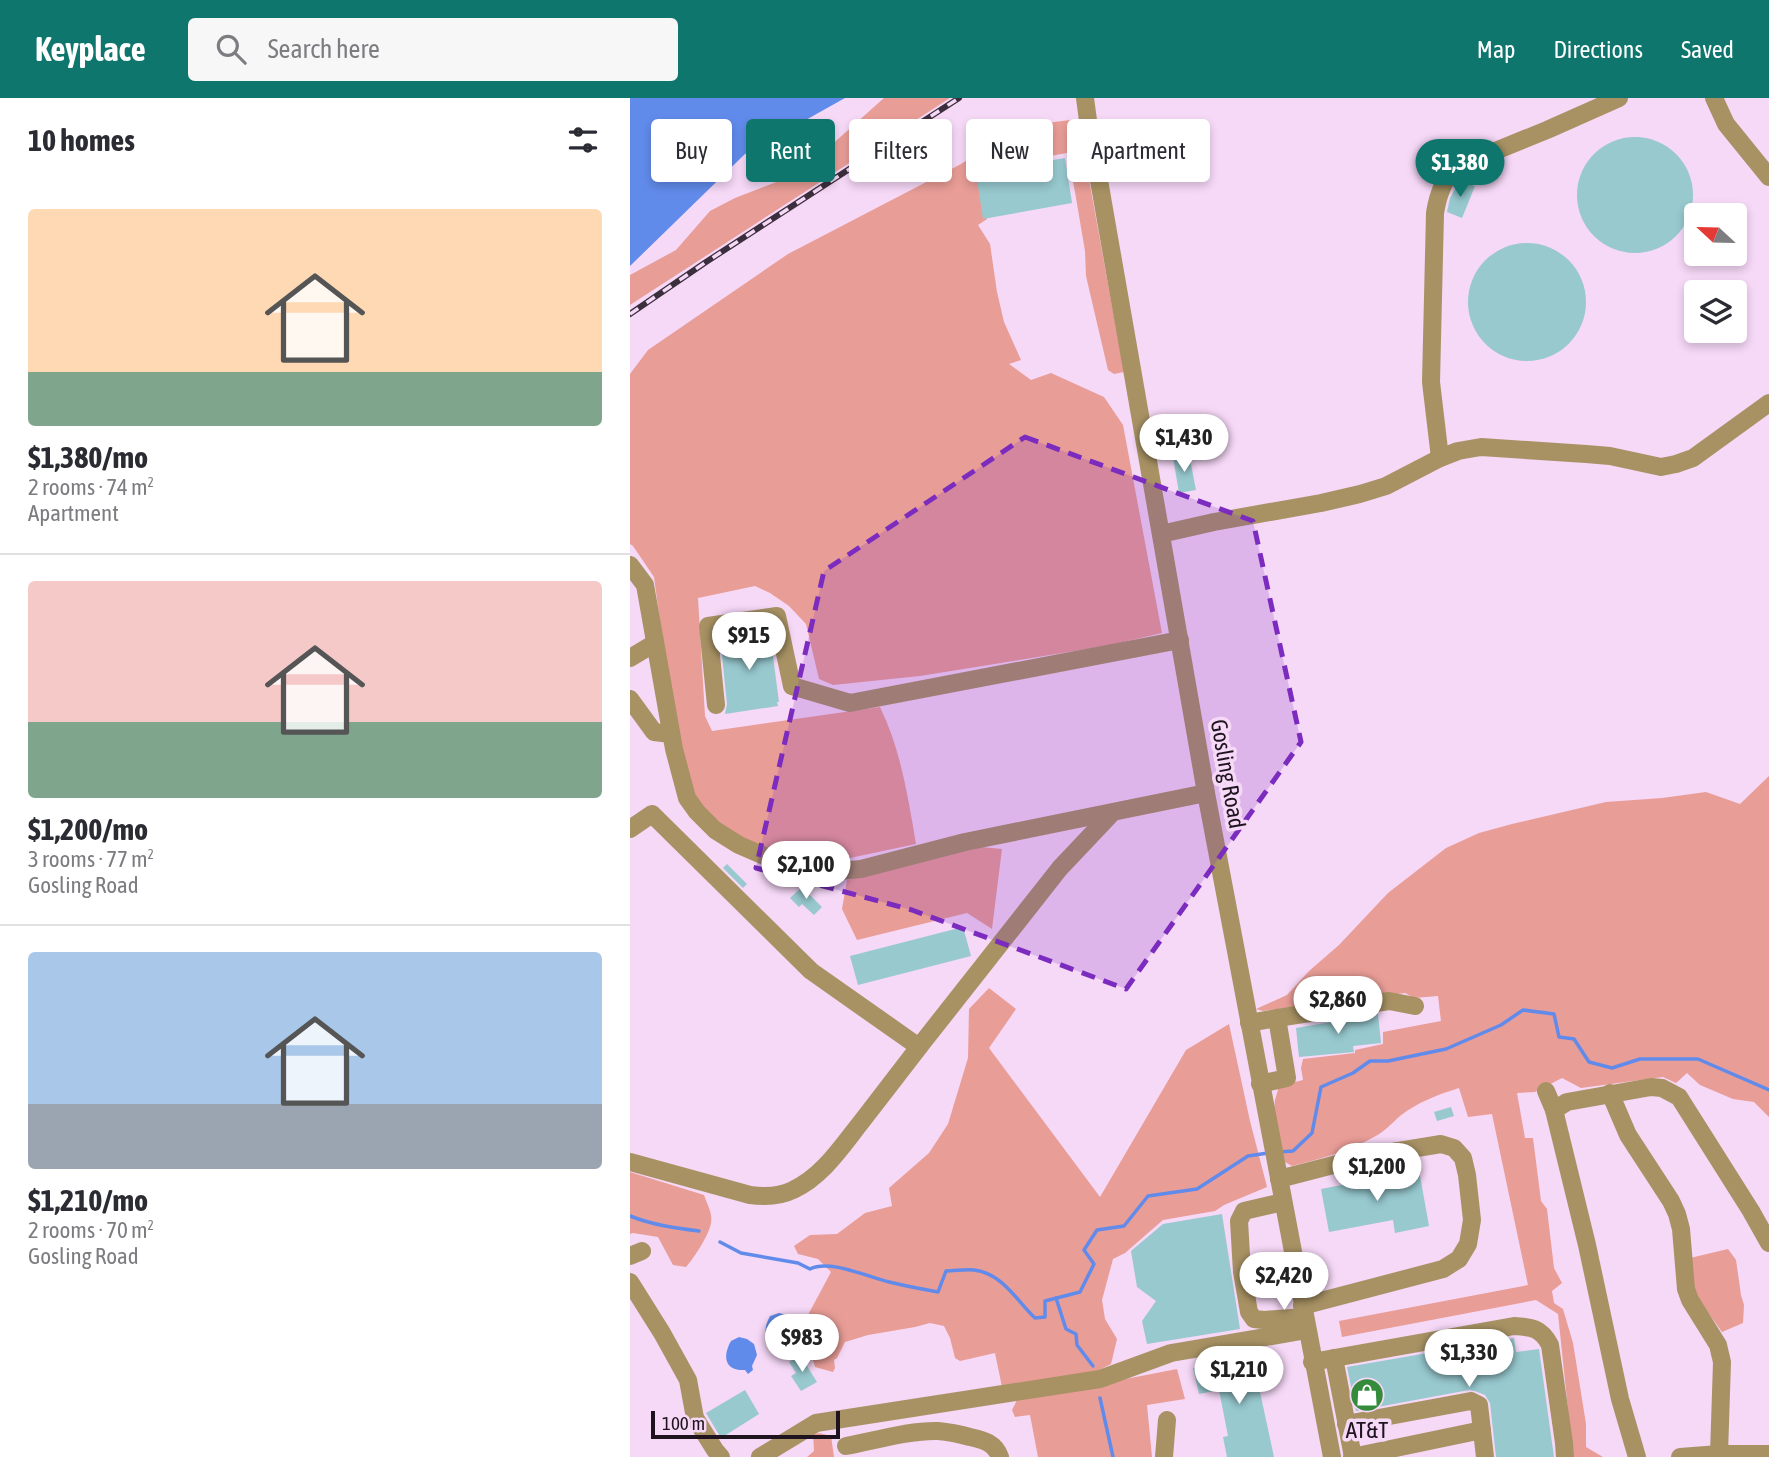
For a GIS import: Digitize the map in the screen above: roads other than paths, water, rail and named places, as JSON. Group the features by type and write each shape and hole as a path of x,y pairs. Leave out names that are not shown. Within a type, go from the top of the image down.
{"street":[{"name":"Gosling Road","path":"1085,98 1088,128 1206,793 1332,1457"},
{"path":"1440,458 1432,382 1433,282 1435,214 1438,195 1447,176 1456,167 1619,98"},
{"path":"1714,98 1726,124 1769,177"},
{"path":"1161,534 1360,494 1386,486 1458,451 1481,447 1610,456 1661,467 1676,464 1693,458 1769,403"},
{"path":"630,565 645,585 671,734 687,798 716,830 739,845 762,855 789,865 813,869 861,869 965,842 1206,793"},
{"path":"716,705 708,626 777,616 792,686 850,703 1180,640"},
{"path":"630,658 655,643"},
{"path":"630,699 654,732 671,734"},
{"path":"630,1162 766,1197 792,1191 806,1183 832,1159 1060,868 1112,812"},
{"path":"630,829 652,814 811,971 919,1048"},
{"path":"1249,1023 1389,1001 1415,1006"},
{"path":"1260,1084 1287,1078 1277,1018"},
{"path":"1554,1110 1567,1102 1651,1087 1662,1088 1679,1097 1769,1244"},
{"path":"1546,1091 1554,1110 1587,1245 1620,1399 1637,1457"},
{"path":"1610,1093 1628,1135 1677,1214 1681,1229 1686,1289 1718,1345 1722,1362 1719,1454"},
{"path":"760,1457 816,1423 1100,1379 1171,1353 1304,1318 1443,1269 1459,1259 1468,1244 1472,1220 1467,1175 1462,1158 1454,1148 1441,1144 1368,1156 1279,1180"},
{"path":"1283,1202 1244,1211 1239,1221 1242,1272 1249,1312 1254,1319 1304,1318"},
{"path":"630,1282 688,1380 695,1418 721,1457"},
{"path":"1312,1362 1514,1326 1536,1329 1545,1335 1550,1345 1565,1457"},
{"path":"1334,1358 1352,1457 1482,1430"},
{"path":"1346,1424 1471,1401 1479,1405 1485,1457"},
{"path":"840,1419 847,1452 923,1432 939,1431 956,1433 991,1444 1000,1457"},
{"path":"1164,1457 1167,1420"},
{"path":"1680,1457 1769,1454"}],"water":[{"path":"630,98 845,98 808,119 746,119 746,153 732,167 732,119 651,119 651,182 716,182 630,266"},
{"path":"779,1313 790,1318 796,1330 793,1345 788,1350 785,1345 773,1343 767,1337 766,1327 770,1316"},
{"path":"739,1337 754,1344 757,1355 753,1370 748,1374 745,1370 733,1368 727,1362 731,1341"}],"waterway":[{"path":"1279,1152 1293,1151 1312,1133 1321,1087 1353,1073 1370,1061 1388,1061 1446,1049 1501,1025 1523,1010 1554,1014 1559,1037 1574,1039 1589,1062 1612,1068 1640,1059 1698,1059 1769,1090"},
{"path":"720,1242 741,1253 798,1263 810,1269 818,1266 838,1267 889,1282 938,1292 946,1271 984,1272 1001,1282 1035,1318 1045,1317 1045,1301 1080,1292 1094,1264 1084,1250 1097,1230 1124,1226 1148,1196 1197,1189 1248,1156 1268,1153"},
{"path":"630,1216 656,1224 699,1231"},
{"path":"1056,1298 1066,1329 1076,1334 1077,1345 1093,1366"},
{"path":"1100,1398 1113,1457"}],"railway":[{"path":"630,314 959,98"}],"place":[{"name":"AT&T","path":"1367,1395"}]}
